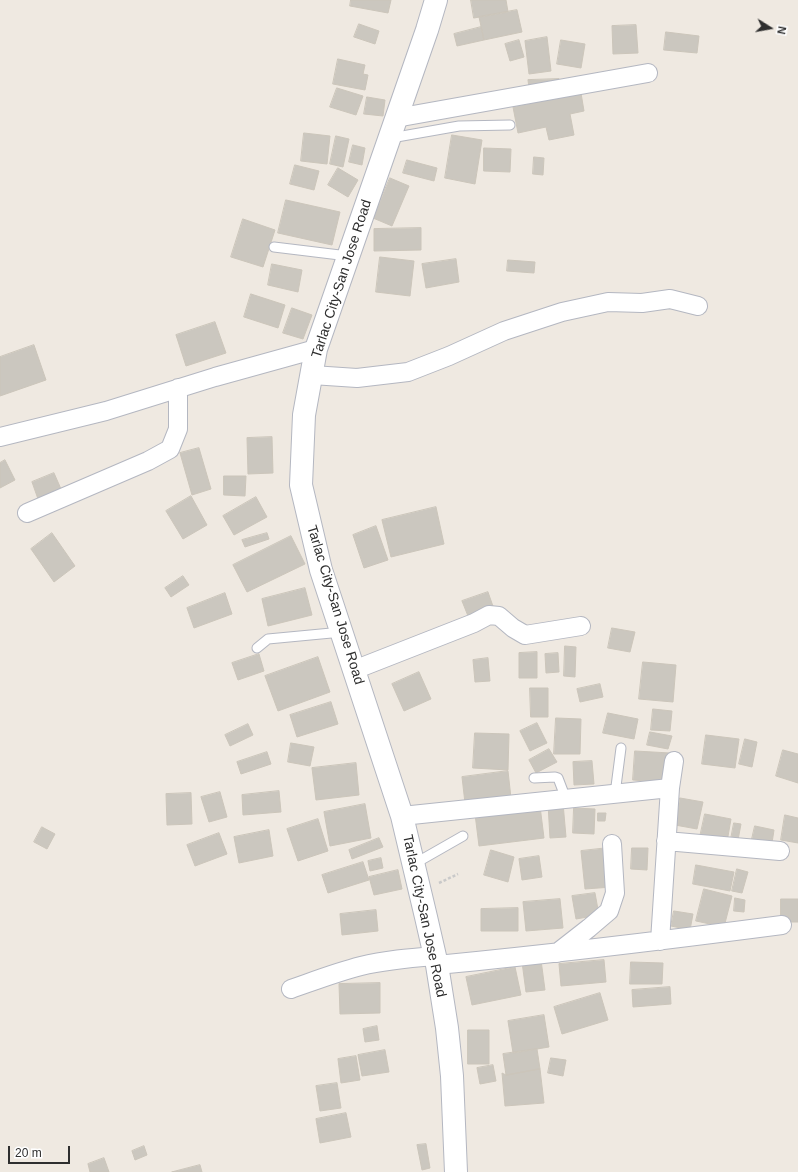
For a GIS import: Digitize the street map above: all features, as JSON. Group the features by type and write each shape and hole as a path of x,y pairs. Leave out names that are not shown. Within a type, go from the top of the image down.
{"main road":[{"name":"Tarlac City-San Jose Road","path":"436,0 427,30 316,349 304,415 301,485 321,570 402,816 436,961 447,1028 452,1076 456,1172"}],"street":[{"path":"393,128 648,73"},
{"path":"312,375 357,378 408,372 449,356 504,331 562,312 608,302 642,303 670,299 698,306"},
{"path":"0,437 106,410 316,349"},
{"path":"27,513 148,461 170,449 178,429 178,388"},
{"path":"354,670 474,623 489,615 499,616 512,628 525,635 581,626"},
{"path":"660,941 670,788 674,761"},
{"path":"402,816 670,788"},
{"path":"666,841 780,851"},
{"path":"557,953 609,911 615,893 612,844"},
{"path":"291,989 361,966 407,958 436,961 557,953 782,925"}],"lane":[{"path":"393,128 510,125"},
{"path":"274,247 348,256"},
{"path":"257,648 268,639 342,632"},
{"path":"615,794 621,748"},
{"path":"534,778 558,778 566,799"},
{"path":"414,864 463,836"}],"building":[{"path":"351,0 391,0 388,13 350,6"},
{"path":"471,0 506,0 508,12 474,18"},
{"path":"517,10 522,32 484,40 479,17"},
{"path":"359,24 379,31 375,44 354,37"},
{"path":"636,25 638,53 613,54 612,26"},
{"path":"481,27 484,40 457,46 454,34"},
{"path":"666,32 699,36 697,53 664,50"},
{"path":"547,37 551,71 529,74 525,41"},
{"path":"519,40 524,57 510,61 505,44"},
{"path":"561,40 585,44 581,68 557,64"},
{"path":"338,59 365,65 363,74 368,75 365,90 333,84"},
{"path":"559,79 559,87 529,88 528,80"},
{"path":"337,88 363,96 356,115 330,107"},
{"path":"581,93 584,111 570,114 574,135 549,140 546,127 518,133 513,107"},
{"path":"367,97 385,100 383,116 364,114"},
{"path":"304,133 330,136 327,164 301,161"},
{"path":"452,135 482,140 475,184 445,178"},
{"path":"336,136 349,139 343,167 330,164"},
{"path":"353,145 365,148 362,165 349,162"},
{"path":"484,148 511,149 510,172 484,171"},
{"path":"534,157 544,158 543,175 533,174"},
{"path":"407,160 437,168 434,181 403,173"},
{"path":"295,165 319,171 314,190 290,184"},
{"path":"338,168 358,180 348,197 328,185"},
{"path":"390,178 409,186 392,226 373,218"},
{"path":"286,200 340,212 332,245 278,233"},
{"path":"243,219 275,230 263,267 231,257"},
{"path":"421,228 421,250 374,251 374,229"},
{"path":"380,257 414,261 410,296 376,292"},
{"path":"456,259 459,282 426,288 422,264"},
{"path":"508,260 535,262 534,273 507,271"},
{"path":"272,264 302,270 298,292 268,285"},
{"path":"251,294 285,305 278,328 244,317"},
{"path":"292,308 312,315 303,339 283,333"},
{"path":"215,322 226,353 186,366 176,335"},
{"path":"34,345 46,380 0,396 0,357"},
{"path":"272,437 273,473 248,474 247,438"},
{"path":"199,448 211,489 192,495 180,453"},
{"path":"5,460 15,480 0,488 0,463"},
{"path":"54,473 61,489 38,499 32,482"},
{"path":"224,476 246,476 245,496 224,495"},
{"path":"191,496 207,525 183,539 166,511"},
{"path":"256,497 267,517 234,535 223,516"},
{"path":"436,507 444,544 391,557 382,520"},
{"path":"376,526 388,560 364,568 353,535"},
{"path":"52,533 75,566 54,582 31,549"},
{"path":"267,533 269,539 245,547 242,540"},
{"path":"291,536 305,564 247,592 233,565"},
{"path":"183,576 189,585 171,597 165,588"},
{"path":"305,588 312,615 268,626 262,599"},
{"path":"488,592 495,612 470,621 462,601"},
{"path":"225,593 232,614 194,628 187,608"},
{"path":"612,628 635,632 630,652 608,648"},
{"path":"565,646 576,647 575,677 564,676"},
{"path":"537,652 537,678 519,678 519,653"},
{"path":"558,653 559,672 546,673 545,654"},
{"path":"259,654 264,671 238,680 232,663"},
{"path":"318,657 330,692 278,711 265,676"},
{"path":"488,658 490,681 475,682 473,660"},
{"path":"643,662 676,665 673,702 639,699"},
{"path":"419,672 431,699 404,711 392,684"},
{"path":"600,684 603,697 580,702 577,689"},
{"path":"530,688 548,688 548,717 531,717"},
{"path":"331,702 338,724 297,737 290,715"},
{"path":"653,709 672,711 670,731 651,730"},
{"path":"608,713 638,719 634,739 603,733"},
{"path":"556,718 581,719 580,754 554,754"},
{"path":"537,723 547,743 530,751 520,731"},
{"path":"248,724 253,735 230,746 225,735"},
{"path":"650,732 672,736 668,749 647,745"},
{"path":"475,733 509,734 508,770 473,768"},
{"path":"706,735 739,739 735,768 702,764"},
{"path":"745,739 757,742 752,767 739,764"},
{"path":"291,743 314,747 310,766 288,762"},
{"path":"549,749 557,762 536,773 529,760"},
{"path":"783,750 798,754 798,783 776,776"},
{"path":"635,751 670,753 669,783 633,780"},
{"path":"267,752 271,764 241,774 237,762"},
{"path":"592,761 594,784 574,785 573,762"},
{"path":"356,763 359,795 316,800 312,768"},
{"path":"508,771 511,798 465,803 462,777"},
{"path":"279,791 281,812 243,815 242,795"},
{"path":"220,792 227,817 209,822 201,797"},
{"path":"191,793 192,824 167,825 166,794"},
{"path":"680,798 703,802 697,829 675,825"},
{"path":"563,803 566,837 550,838 548,804"},
{"path":"365,804 371,838 330,846 324,812"},
{"path":"540,806 544,838 479,846 475,814"},
{"path":"574,808 595,809 594,834 573,833"},
{"path":"598,813 606,813 605,821 598,821"},
{"path":"705,814 731,819 727,842 700,837"},
{"path":"785,815 798,818 798,843 781,840"},
{"path":"318,819 328,851 298,861 287,829"},
{"path":"734,823 741,824 738,840 731,839"},
{"path":"755,826 774,830 772,843 752,839"},
{"path":"42,827 55,834 47,849 34,842"},
{"path":"269,830 273,856 239,863 234,837"},
{"path":"219,833 227,854 195,866 187,845"},
{"path":"379,838 383,847 352,859 349,850"},
{"path":"608,848 612,887 585,889 581,851"},
{"path":"632,848 648,848 647,870 631,869"},
{"path":"491,850 514,857 508,882 484,875"},
{"path":"539,856 542,877 522,880 519,859"},
{"path":"381,858 383,868 370,871 368,861"},
{"path":"363,862 369,880 328,893 322,875"},
{"path":"696,865 734,872 730,891 693,884"},
{"path":"737,869 748,872 742,893 732,891"},
{"path":"398,870 402,889 374,895 369,877"},
{"path":"704,889 732,896 724,927 696,921"},
{"path":"595,893 599,915 576,919 572,896"},
{"path":"735,898 745,900 744,912 734,911"},
{"path":"560,899 563,928 526,931 523,902"},
{"path":"781,899 798,899 798,922 781,922"},
{"path":"518,908 518,931 481,931 481,909"},
{"path":"376,910 378,931 342,935 340,914"},
{"path":"674,911 693,914 690,930 671,926"},
{"path":"541,960 545,990 526,992 522,962"},
{"path":"604,960 606,982 561,986 559,964"},
{"path":"631,962 663,963 662,984 630,984"},
{"path":"515,967 521,995 472,1005 466,977"},
{"path":"380,983 380,1013 340,1014 339,984"},
{"path":"670,987 671,1004 633,1007 632,990"},
{"path":"600,993 608,1020 562,1034 554,1007"},
{"path":"544,1015 549,1047 513,1053 508,1021"},
{"path":"377,1026 379,1040 365,1042 363,1029"},
{"path":"468,1030 489,1030 489,1064 468,1064"},
{"path":"537,1049 540,1069 506,1075 503,1054"},
{"path":"385,1050 389,1072 362,1076 358,1055"},
{"path":"356,1056 360,1080 341,1083 338,1059"},
{"path":"551,1058 566,1060 563,1076 548,1073"},
{"path":"493,1065 496,1081 480,1084 477,1068"},
{"path":"540,1069 544,1103 505,1106 502,1073 506,1075"},
{"path":"337,1083 341,1108 320,1111 316,1086"},
{"path":"346,1113 351,1137 320,1143 316,1119"},
{"path":"426,1144 430,1168 422,1170 417,1145"},
{"path":"144,1146 147,1155 135,1160 132,1151"},
{"path":"104,1158 109,1172 90,1172 88,1164"},
{"path":"200,1165 202,1172 172,1172"}]}
